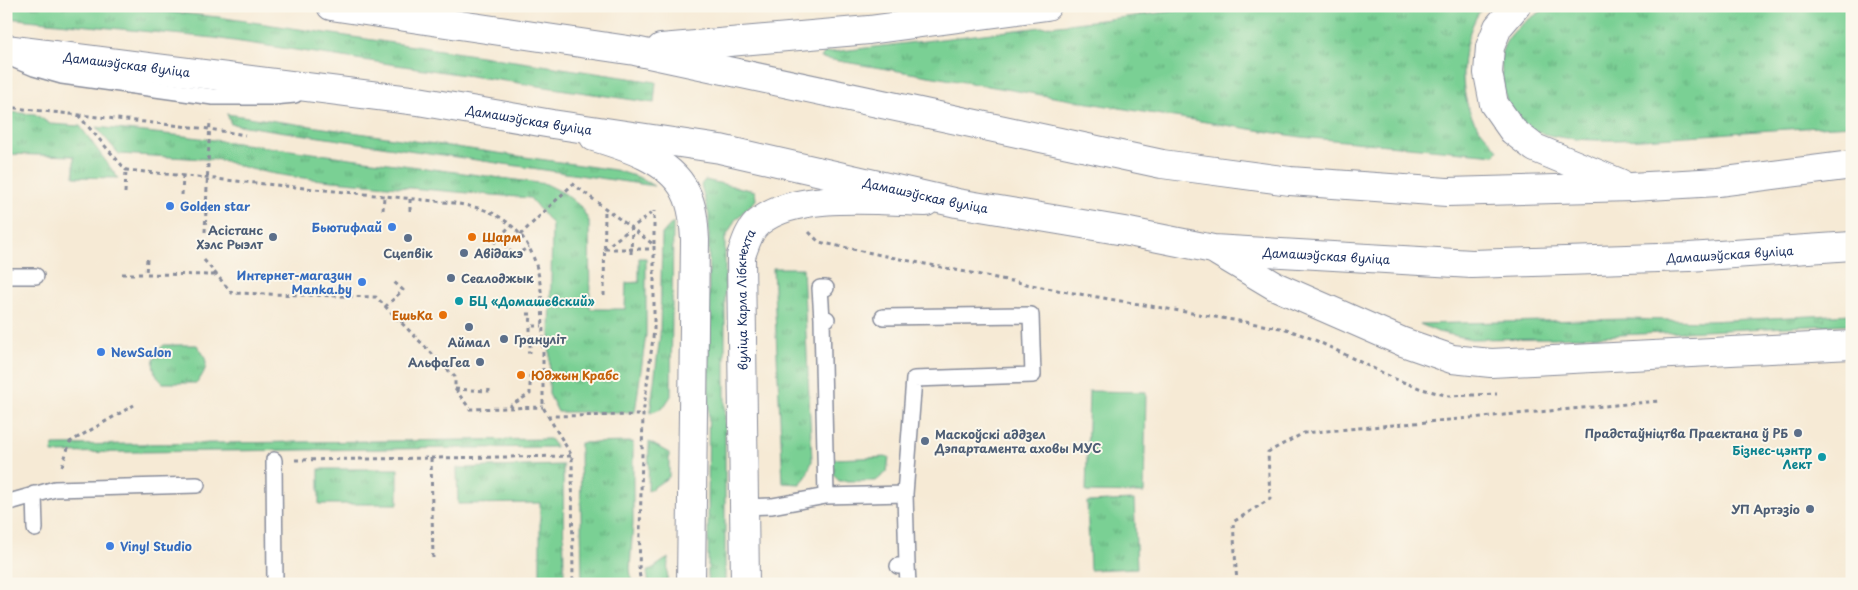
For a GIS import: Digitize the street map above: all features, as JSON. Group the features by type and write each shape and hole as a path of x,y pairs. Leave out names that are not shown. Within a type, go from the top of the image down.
{"main road":[{"path":"331,6 635,51 1172,166 1290,181 1447,192 1631,188 1718,182 1852,165"},
{"path":"635,51 869,30 1047,6"},
{"path":"1516,6 1498,27 1490,47 1488,73 1494,104 1512,131 1535,148 1631,188"},
{"name":"Дамашэўская вуліца","path":"6,49 418,101 552,124 720,149 957,203 1124,231 1213,249 1472,264 1689,257 1852,246"},
{"path":"552,124 644,155 664,167 677,178 685,191 693,213 695,240 691,584"},
{"name":"вуліца Карла Лібкнехта","path":"745,584 741,256 749,235 757,222 774,213 791,206 827,200 957,203"},
{"path":"1213,249 1275,286 1403,342 1452,359 1491,362 1852,345"}],"lane":[{"path":"6,57 62,76 213,97 273,97 335,90"},
{"path":"6,276 36,276"},
{"path":"825,298 826,496"},
{"path":"884,318 1031,315 1033,375 914,379 905,494 903,566 908,584"},
{"path":"274,460 275,584"},
{"path":"6,503 55,489 198,485"},
{"path":"34,494 35,529"},
{"path":"744,507 772,506 826,496 905,494"}],"path":[{"path":"6,107 209,130 245,136"},
{"path":"78,115 126,170 454,203 497,215 511,225 529,248 535,260 542,284 543,407 572,456 573,584"},
{"path":"205,232 209,130"},
{"path":"125,194 126,170"},
{"path":"182,195 183,176"},
{"path":"520,235 573,184 654,247"},
{"path":"383,210 384,197"},
{"path":"410,199 410,211"},
{"path":"604,296 605,208"},
{"path":"604,249 654,211 654,330 643,415 639,571 641,584"},
{"path":"494,243 511,225"},
{"path":"631,252 632,228"},
{"path":"499,238 514,256 529,248"},
{"path":"604,249 631,252 654,247"},
{"path":"146,274 147,259"},
{"path":"204,260 232,293 376,297 455,376 455,389 470,409 543,407"},
{"path":"122,274 216,275"},
{"path":"385,307 403,290 394,282"},
{"path":"401,323 411,312"},
{"path":"526,352 530,352 531,314 527,314"},
{"path":"530,326 542,326"},
{"path":"511,408 511,405 530,394 530,375 527,375"},
{"path":"455,389 490,391 490,388"},
{"path":"1237,584 1233,522 1241,515 1270,499 1268,452 1304,433 1660,401"},
{"path":"70,442 134,405"},
{"path":"548,416 643,415"},
{"path":"274,460 572,456"},
{"path":"431,458 433,560"},
{"path":"1676,584 1691,582 1691,584"}],"green space":[{"path":"6,6 107,6 218,17 656,82 654,103 214,38 6,18"},
{"path":"1218,6 1483,6 1470,31 1466,45 1463,75 1464,90 1472,117 1498,150 1495,155 1301,137 821,58 824,53"},
{"path":"1551,6 1852,6 1852,125 1613,140 1564,138 1544,134 1521,123 1511,111 1504,90 1501,58 1503,47 1513,33 1527,20"},
{"path":"6,112 35,114 50,124 80,126 118,178 74,177 74,156 6,154"},
{"path":"227,114 615,170 638,177 654,186 231,124"},
{"path":"96,127 184,136 546,184 564,193 581,207 589,221 590,309 625,309 626,283 639,282 639,258 646,258 646,335 635,412 558,412 549,394 552,224 530,198 299,177 250,169 222,160 119,154"},
{"path":"705,180 755,191 756,200 735,220 725,239 725,584 708,584 709,215 701,185"},
{"path":"673,222 671,396 663,408 650,413 660,336 662,234"},
{"path":"773,268 803,268 812,461 806,477 800,484 783,483"},
{"path":"1852,314 1852,324 1555,338 1471,339 1438,332 1420,324 1626,319 1708,321"},
{"path":"164,345 197,345 204,355 206,364 204,372 197,383 163,383 159,379 153,364 156,354"},
{"path":"1089,391 1146,392 1144,493 1086,492"},
{"path":"550,439 556,447 52,453 53,445"},
{"path":"633,442 633,523 630,569 632,584 582,584 580,443"},
{"path":"649,442 669,453 669,477 648,491"},
{"path":"889,457 887,472 876,481 839,481 831,471 831,459"},
{"path":"563,465 564,584 540,584 540,503 458,504 457,468"},
{"path":"319,469 398,469 398,504 319,504"},
{"path":"1134,500 1137,568 1090,570 1087,502"},
{"path":"668,558 667,584 649,584 647,572"}],"place":[{"name":"Golden star","path":"170,206"},
{"name":"Бьютифлай","path":"392,227"},
{"name":"Асістанс Хэлс Рыэлт","path":"273,237"},
{"name":"Шарм","path":"472,237"},
{"name":"Сцепвік","path":"408,238"},
{"name":"Авідакэ","path":"464,253"},
{"name":"Сеалоджык","path":"451,278"},
{"name":"Интернет-магазин Manka.by","path":"362,282"},
{"name":"БЦ «Домашевский»","path":"459,301"},
{"name":"ЕшьКа","path":"443,315"},
{"name":"Аймал","path":"469,327"},
{"name":"Грануліт","path":"504,339"},
{"name":"NewSalon","path":"101,352"},
{"name":"АльфаГеа","path":"480,362"},
{"name":"Юджын Крабс","path":"521,375"},
{"name":"Прадстаўніцтва Праектана ў РБ","path":"1798,433"},
{"name":"Маскоўскі аддзел Дэпартамента аховы МУС","path":"925,441"},
{"name":"Бізнес-цэнтр Лект","path":"1822,457"},
{"name":"УП Артэзіо","path":"1810,509"},
{"name":"Vinyl Studio","path":"110,546"}]}
